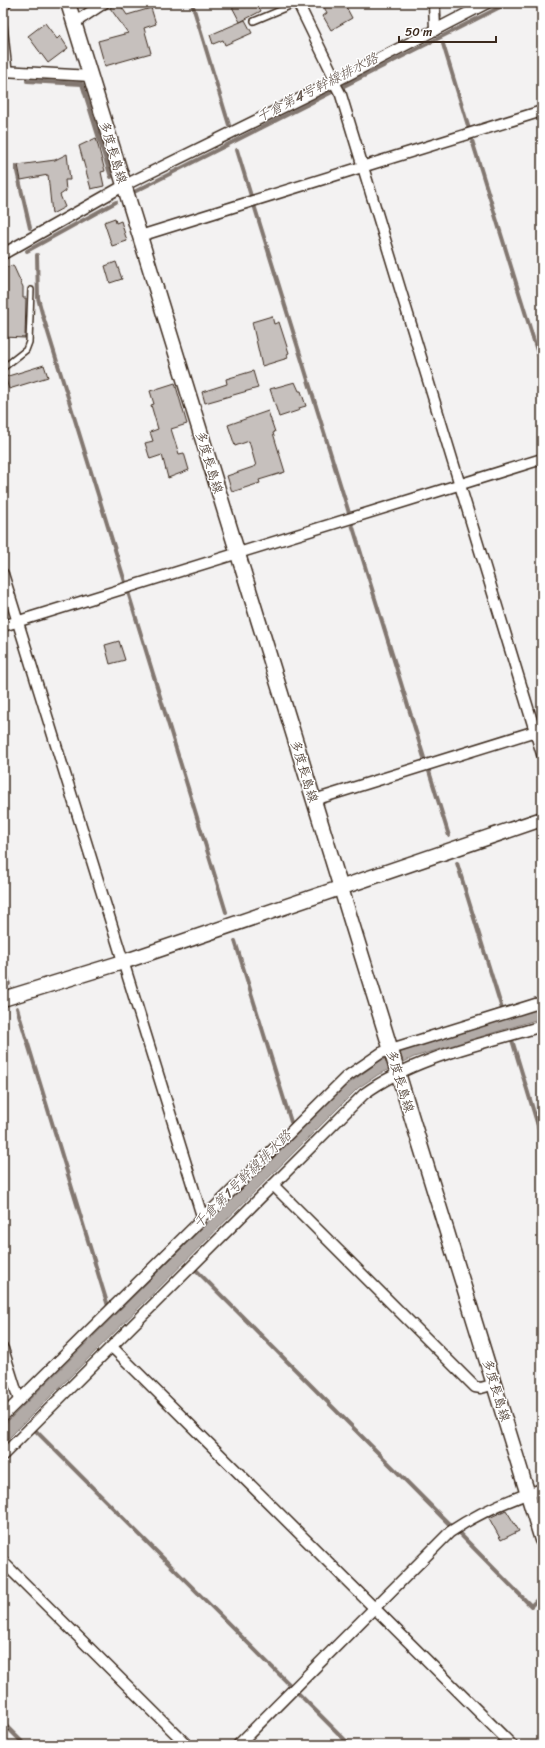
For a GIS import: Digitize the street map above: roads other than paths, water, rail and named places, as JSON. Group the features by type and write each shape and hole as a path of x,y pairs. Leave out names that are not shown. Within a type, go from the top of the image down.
{"main road":[{"name":"多度長島線","path":"68,3 542,1540"},
{"path":"3,999 123,962 341,886 542,819"}],"street":[{"path":"74,23 104,3"},
{"path":"298,3 340,95 460,484 538,730 542,754"},
{"path":"434,3 434,30"},
{"path":"3,254 125,185 335,83 487,3"},
{"path":"6,71 91,76"},
{"path":"140,236 542,112"},
{"path":"3,626 542,459"},
{"path":"3,574 202,1216"},
{"path":"314,800 538,730"},
{"path":"3,1416 198,1222 202,1216 214,1208 346,1077 381,1053 542,1002"},
{"path":"3,1455 364,1094 398,1071 542,1026"},
{"path":"273,1185 475,1387 481,1388 495,1384"},
{"path":"112,1346 512,1745"},
{"path":"3,1349 19,1400"},
{"path":"238,1745 450,1532 472,1518 542,1489"},
{"path":"3,1562 187,1745"}],"lane":[{"path":"254,21 298,3"},
{"path":"3,15 6,71"},
{"path":"3,368 26,350 29,342 31,290"}],"waterway":[{"path":"192,3 229,125"},
{"path":"439,3 440,17"},
{"name":"千倉第4号幹線排水路","path":"136,191 508,3"},
{"path":"443,44 469,129"},
{"path":"27,81 82,84 111,177"},
{"path":"471,137 542,367"},
{"path":"237,150 251,196"},
{"path":"16,167 30,228"},
{"name":"千倉第4号幹線排水路","path":"27,251 116,202"},
{"path":"254,205 349,513"},
{"path":"37,255 38,298 42,313 125,582"},
{"path":"352,524 425,761"},
{"path":"128,592 226,912"},
{"path":"428,768 449,836"},
{"path":"457,863 502,1009"},
{"path":"235,941 291,1122"},
{"path":"3,963 9,984"},
{"path":"17,1008 108,1306"},
{"path":"512,1040 542,1139"},
{"path":"197,1271 449,1524"},
{"path":"36,1431 289,1684"},
{"path":"459,1533 531,1606 542,1595"},
{"path":"299,1694 350,1745"},
{"path":"3,1723 25,1745"}],"water label":[{"name":"千倉第1号幹線排水路","path":"242,1179"}]}
